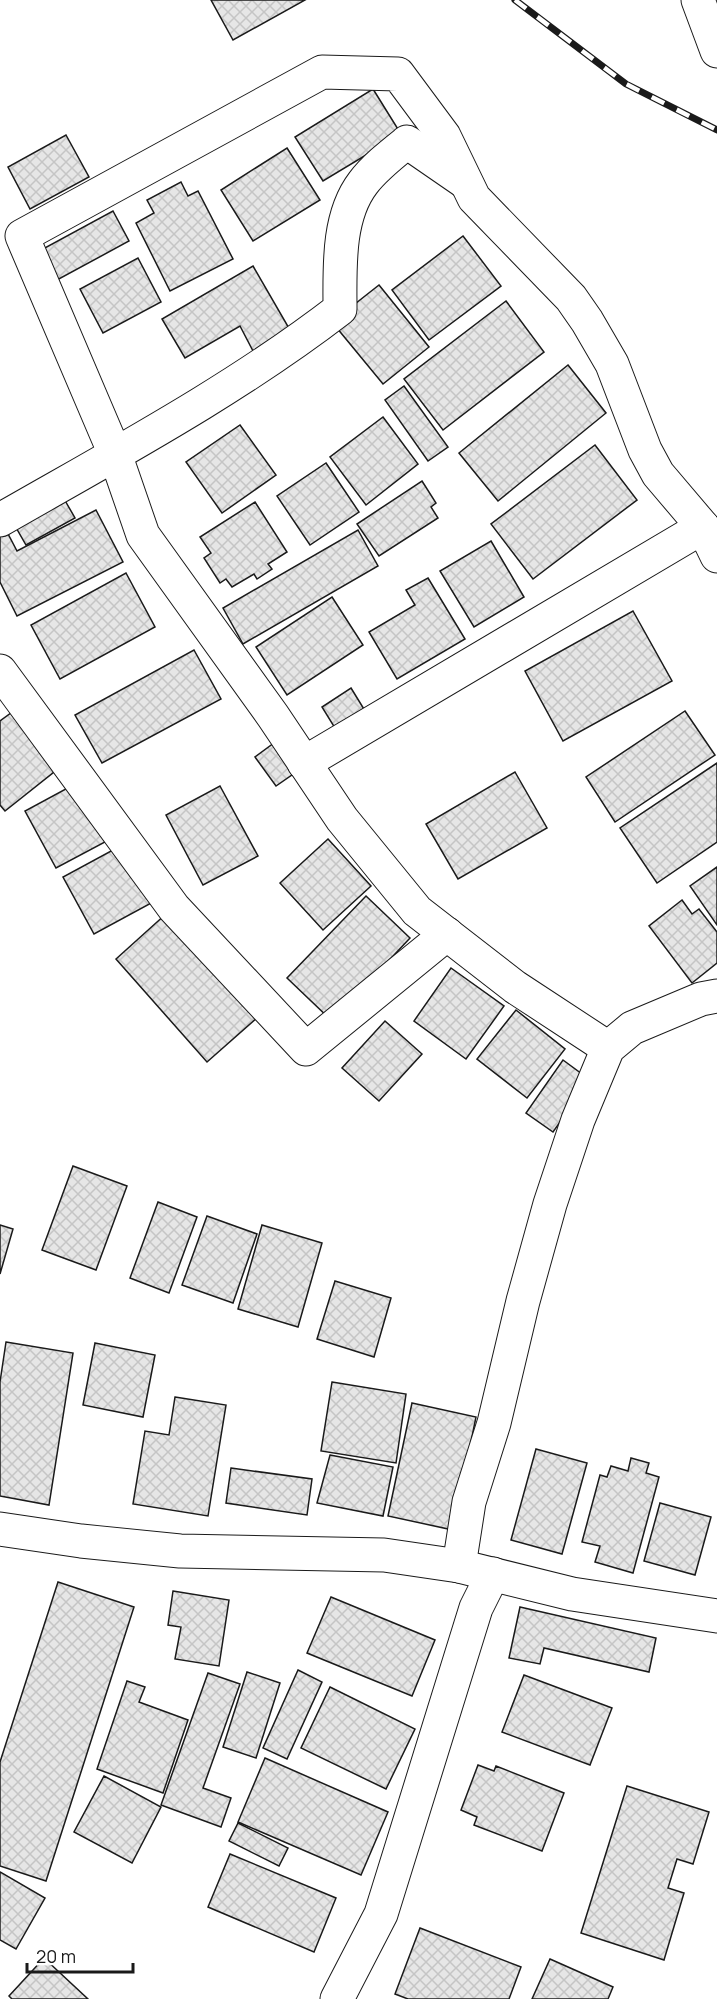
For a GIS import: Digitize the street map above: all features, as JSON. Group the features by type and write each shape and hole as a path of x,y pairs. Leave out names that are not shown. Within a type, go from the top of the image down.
{"street":[{"path":"608,1048 515,987 447,934 410,902 342,819 143,535 115,454 22,236 322,72 398,74 444,135 474,198 571,298 587,321 612,364 645,450 654,466 703,527 717,556"},
{"path":"0,520 115,454 296,342 340,309 340,272 347,216 362,183 407,142 466,182"},
{"path":"304,763 703,527"},
{"path":"0,671 174,908 306,1049 447,934"},
{"path":"459,1566 469,1502 494,1423 523,1301 547,1215 578,1120 608,1048 632,1028 701,999 717,996"},
{"path":"0,1529 81,1541 180,1551 384,1555 459,1566 572,1594 717,1616"},
{"path":"337,1999 381,1914 476,1608 493,1574"}],"building":[{"path":"211,0 305,0 233,40"},
{"path":"373,89 401,134 323,181 295,137"},
{"path":"66,135 89,177 30,209 8,167"},
{"path":"287,148 320,200 253,241 221,190"},
{"path":"181,182 188,196 198,191 233,259 170,291 136,223 154,213 147,200"},
{"path":"113,211 129,241 57,280 41,250"},
{"path":"463,236 501,286 429,340 392,290"},
{"path":"138,258 161,302 103,333 80,289"},
{"path":"253,266 290,330 253,351 240,326 185,358 162,319"},
{"path":"379,285 429,347 383,384 332,322"},
{"path":"506,301 544,352 443,430 404,379"},
{"path":"568,365 606,413 498,501 459,453"},
{"path":"404,386 448,447 428,461 385,400"},
{"path":"383,417 418,464 366,505 330,457"},
{"path":"240,425 276,475 222,513 186,462"},
{"path":"595,445 637,500 533,579 491,524"},
{"path":"326,463 359,512 310,545 277,496"},
{"path":"422,481 436,503 431,507 438,518 379,556 357,524"},
{"path":"63,497 75,518 26,545 14,524"},
{"path":"255,502 287,552 268,564 272,569 257,579 254,574 232,587 226,579 220,583 204,558 211,553 200,537"},
{"path":"96,510 123,562 17,616 0,582 0,533 6,530 17,551"},
{"path":"358,530 378,566 243,644 223,608"},
{"path":"491,541 524,597 474,627 440,571"},
{"path":"126,573 155,627 60,679 31,625"},
{"path":"428,578 465,639 397,679 369,632 415,605 406,590"},
{"path":"332,597 363,645 287,695 256,647"},
{"path":"633,611 672,681 563,741 525,671"},
{"path":"194,650 221,699 102,763 75,715"},
{"path":"351,688 367,714 338,733 322,707"},
{"path":"15,710 59,768 5,811 0,805 0,721"},
{"path":"685,711 715,755 615,822 586,777"},
{"path":"278,740 299,770 276,786 255,757"},
{"path":"717,763 717,842 657,883 620,828"},
{"path":"515,772 547,828 458,879 426,824"},
{"path":"75,784 105,842 56,868 25,811"},
{"path":"220,786 258,856 203,885 166,815"},
{"path":"328,839 371,886 323,930 280,883"},
{"path":"124,844 155,901 94,934 63,877"},
{"path":"717,867 717,925 690,886"},
{"path":"366,896 410,938 332,1021 287,978"},
{"path":"682,900 692,914 699,909 717,932 717,963 692,983 649,926"},
{"path":"167,913 258,1017 207,1062 116,959"},
{"path":"451,968 504,1006 466,1059 414,1021"},
{"path":"516,1010 565,1049 527,1098 477,1059"},
{"path":"385,1021 422,1054 379,1101 342,1068"},
{"path":"563,1060 590,1080 553,1132 526,1113"},
{"path":"73,1166 127,1186 96,1270 42,1250"},
{"path":"158,1202 197,1217 169,1293 130,1278"},
{"path":"207,1216 257,1234 233,1303 182,1285"},
{"path":"0,1225 13,1229 0,1274"},
{"path":"262,1225 322,1243 298,1327 238,1309"},
{"path":"335,1281 391,1298 374,1357 317,1339"},
{"path":"6,1342 73,1353 49,1505 0,1496 0,1382"},
{"path":"95,1343 155,1355 143,1417 83,1405"},
{"path":"332,1382 406,1394 396,1463 321,1451"},
{"path":"175,1397 226,1405 208,1516 133,1504 145,1431 169,1435"},
{"path":"412,1403 476,1417 453,1530 388,1516"},
{"path":"536,1449 587,1463 562,1554 511,1540"},
{"path":"330,1455 393,1467 383,1516 317,1503"},
{"path":"631,1458 649,1463 646,1473 659,1477 633,1573 595,1562 600,1546 582,1542 600,1475 607,1477 611,1466 628,1471"},
{"path":"231,1468 312,1479 307,1515 226,1503"},
{"path":"660,1503 711,1517 695,1575 644,1561"},
{"path":"58,1582 134,1607 46,1881 0,1866 0,1762"},
{"path":"173,1591 229,1600 219,1666 175,1659 181,1627 168,1625"},
{"path":"331,1597 435,1640 412,1696 307,1653"},
{"path":"520,1607 656,1638 649,1672 544,1648 540,1664 509,1658"},
{"path":"298,1670 322,1682 287,1759 263,1748"},
{"path":"247,1672 280,1683 256,1758 223,1747"},
{"path":"208,1673 240,1684 203,1788 231,1798 221,1827 161,1805"},
{"path":"524,1675 612,1708 590,1765 502,1732"},
{"path":"127,1681 145,1687 139,1702 188,1720 163,1793 97,1769"},
{"path":"330,1687 415,1729 386,1789 301,1748"},
{"path":"265,1758 388,1812 361,1875 238,1822"},
{"path":"478,1765 494,1771 496,1766 564,1793 542,1851 474,1825 477,1817 461,1810"},
{"path":"104,1776 161,1807 132,1863 74,1832"},
{"path":"627,1786 709,1812 693,1864 677,1859 668,1888 684,1893 664,1960 581,1933"},
{"path":"238,1823 288,1848 279,1866 229,1841"},
{"path":"230,1854 336,1898 314,1952 208,1907"},
{"path":"0,1872 45,1898 16,1949 0,1940"},
{"path":"420,1928 521,1967 509,1999 408,1999 395,1994"},
{"path":"44,1958 88,1999 12,1999 9,1996"},
{"path":"550,1959 613,1987 608,1999 532,1999"}],"railway":[{"path":"515,0 626,84 717,130"}]}
